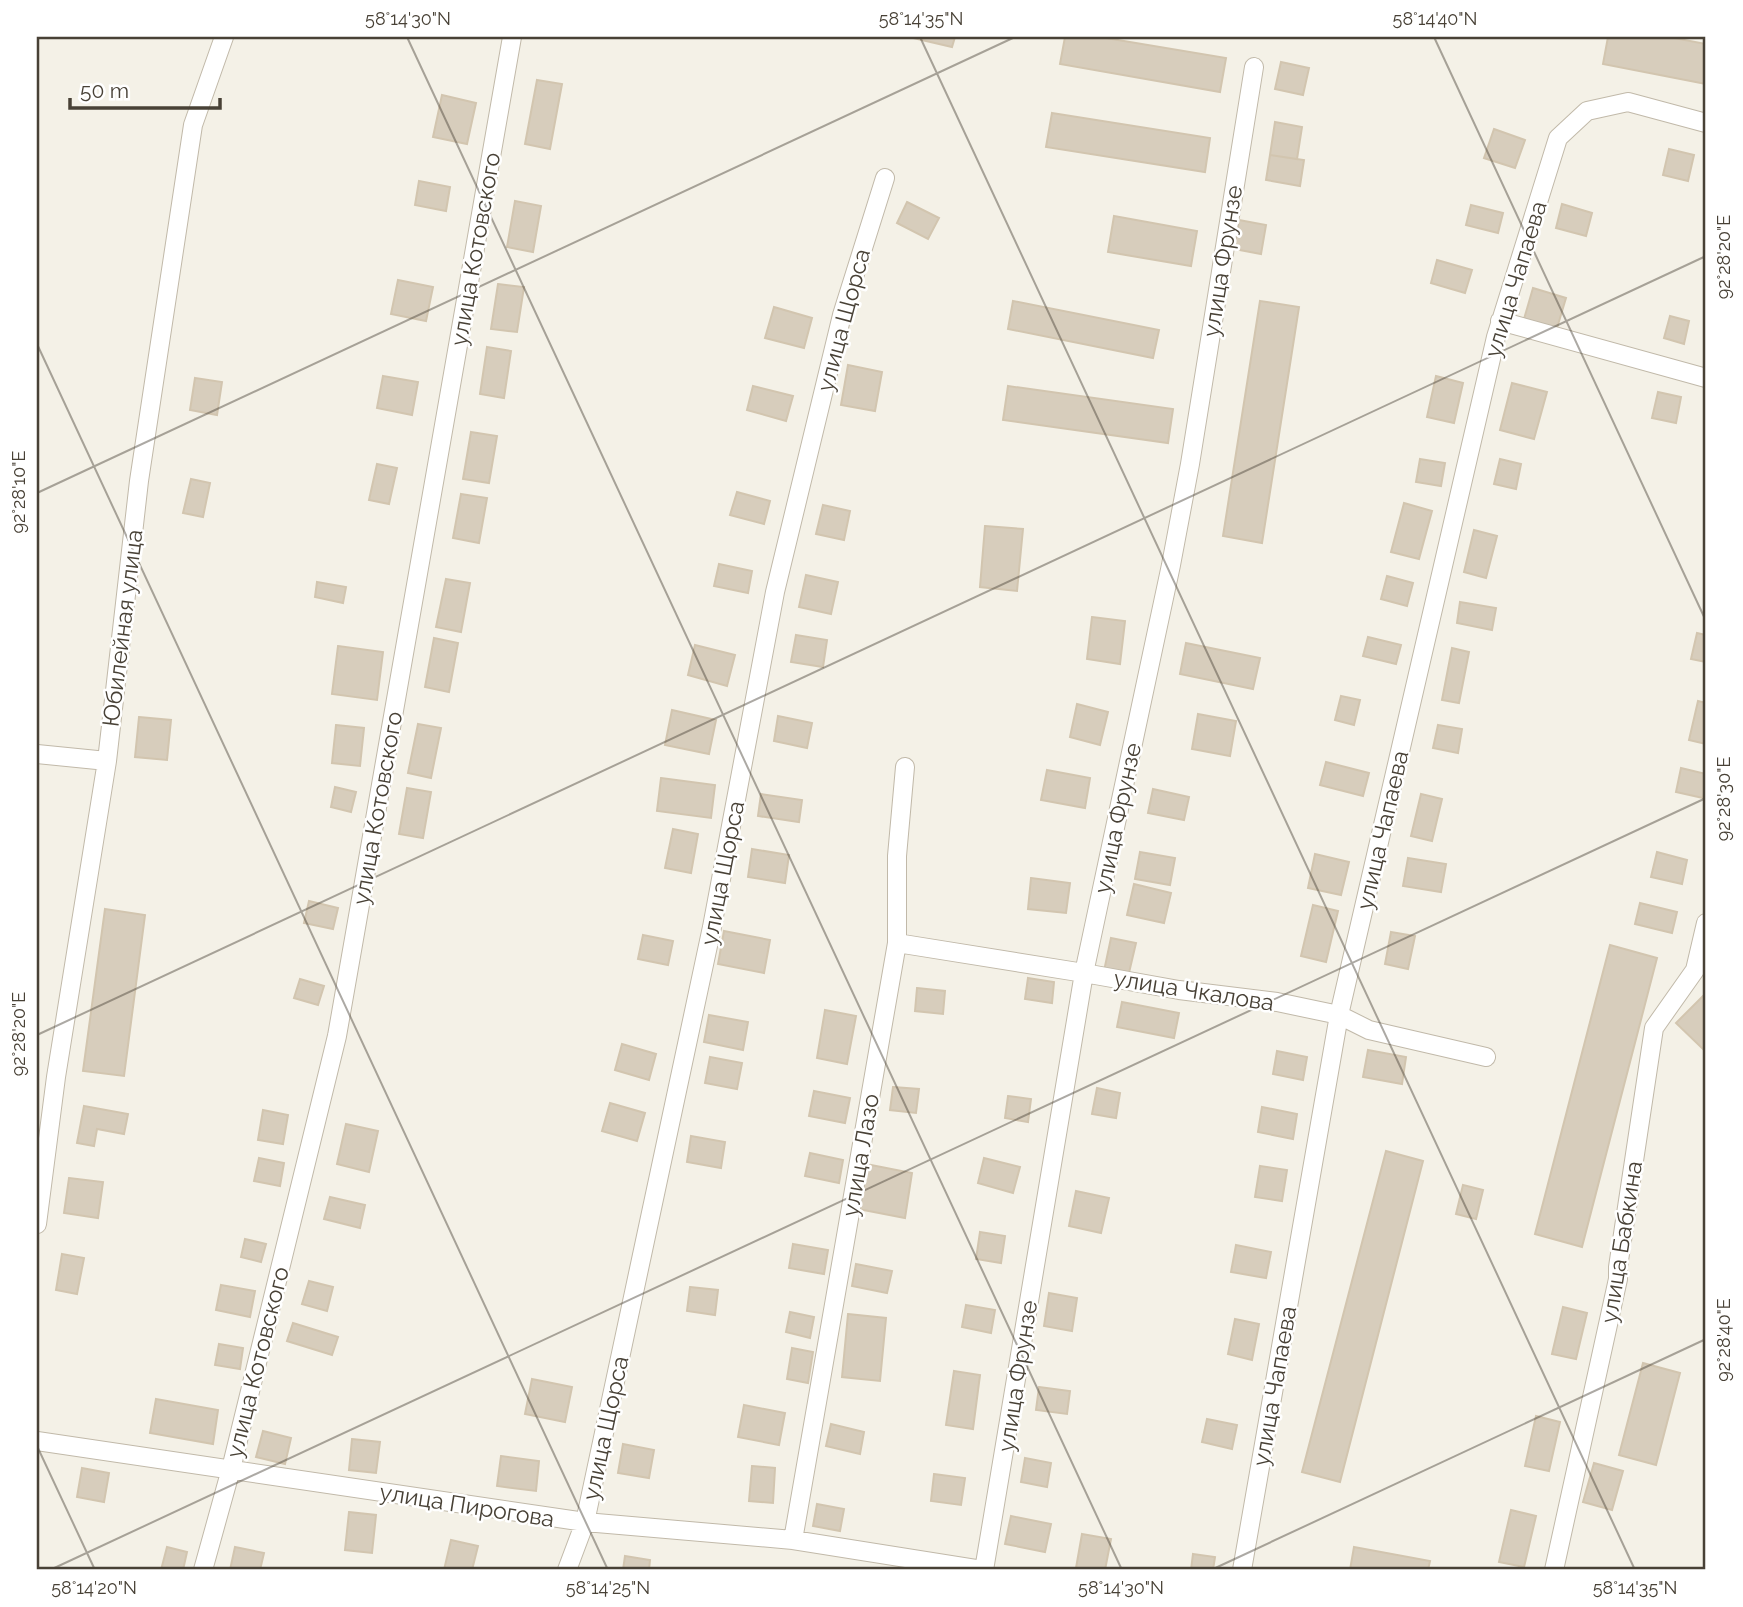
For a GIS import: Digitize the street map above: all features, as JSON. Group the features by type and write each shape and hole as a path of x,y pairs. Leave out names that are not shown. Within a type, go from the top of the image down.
{"street":[{"name":"Юбилейная улица","path":"37,1224 56,1077 107,761 139,481 193,124 224,37"},
{"name":"улица Котовского","path":"203,1570 231,1469 337,1036 512,37"},
{"name":"улица Фрунзе","path":"983,1570 1084,973 1171,565 1254,67"},
{"name":"улица Чапаева","path":"1242,1570 1339,1014 1500,321 1558,138 1587,111 1628,103 1706,123"},
{"name":"улица Щорса","path":"567,1570 585,1522 712,927 775,592 842,315 885,178"},
{"path":"1500,321 1706,378"},
{"path":"37,754 107,761"},
{"name":"улица Лазо","path":"793,1540 897,943 897,856 905,767"},
{"name":"улица Бабкина","path":"1555,1570 1618,1279 1654,1028 1695,970 1706,923"},
{"name":"улица Чкалова","path":"897,943 1179,990 1277,1002 1339,1014 1369,1030 1486,1057"},
{"name":"улица Пирогова","path":"37,1441 585,1522 793,1540 983,1570"}],"building":[{"path":"909,37 955,37 952,47"},
{"path":"1065,37 1100,37 1226,58 1220,92 1060,64"},
{"path":"1608,37 1669,37 1706,44 1706,84 1603,64"},
{"path":"1281,62 1309,68 1303,95 1275,89"},
{"path":"537,80 562,84 550,149 525,144"},
{"path":"442,95 476,103 467,144 433,137"},
{"path":"1052,113 1210,138 1205,172 1046,147"},
{"path":"1275,122 1302,127 1297,159 1270,155"},
{"path":"1494,129 1525,140 1515,168 1484,158"},
{"path":"1669,149 1694,155 1688,181 1663,175"},
{"path":"1270,155 1304,160 1300,186 1266,180"},
{"path":"419,181 450,187 446,211 415,205"},
{"path":"515,201 541,206 533,252 507,247"},
{"path":"907,202 939,218 928,239 897,223"},
{"path":"1562,204 1592,213 1586,236 1556,228"},
{"path":"1471,205 1503,213 1498,233 1466,225"},
{"path":"1114,216 1197,231 1191,266 1108,252"},
{"path":"1239,220 1266,225 1261,254 1234,249"},
{"path":"1437,260 1472,270 1465,293 1431,283"},
{"path":"398,280 433,287 426,321 391,314"},
{"path":"498,284 524,287 517,332 491,329"},
{"path":"1533,288 1566,298 1557,328 1524,319"},
{"path":"1013,301 1159,330 1153,358 1008,329"},
{"path":"1260,301 1299,307 1262,543 1223,536"},
{"path":"774,307 812,318 804,348 765,338"},
{"path":"1670,316 1689,321 1684,344 1664,338"},
{"path":"487,347 511,351 504,398 480,394"},
{"path":"848,365 882,372 875,411 841,405"},
{"path":"383,376 418,382 412,415 377,408"},
{"path":"1436,376 1463,383 1454,423 1427,417"},
{"path":"195,378 222,382 217,415 190,410"},
{"path":"1512,383 1547,392 1534,439 1500,430"},
{"path":"753,386 793,396 786,421 747,410"},
{"path":"1008,386 1173,409 1168,443 1003,420"},
{"path":"1658,392 1681,397 1676,423 1652,418"},
{"path":"471,432 497,436 489,483 463,479"},
{"path":"1420,459 1445,463 1441,486 1416,482"},
{"path":"1500,459 1521,464 1516,489 1494,484"},
{"path":"377,464 397,468 389,504 369,500"},
{"path":"191,479 210,483 203,517 183,513"},
{"path":"737,492 770,501 764,524 730,515"},
{"path":"461,494 487,498 479,543 453,538"},
{"path":"1404,503 1432,511 1419,559 1391,552"},
{"path":"823,505 850,511 844,540 816,534"},
{"path":"985,526 1023,529 1017,591 980,587"},
{"path":"1474,530 1497,536 1486,578 1464,572"},
{"path":"719,564 752,571 748,593 714,586"},
{"path":"806,575 838,582 831,614 799,607"},
{"path":"1387,576 1413,583 1407,606 1381,599"},
{"path":"446,579 470,583 461,632 436,627"},
{"path":"317,582 346,587 343,603 315,597"},
{"path":"1460,602 1496,608 1492,630 1457,623"},
{"path":"1092,617 1125,621 1120,664 1087,659"},
{"path":"1697,633 1706,635 1706,662 1691,659"},
{"path":"796,635 827,640 823,667 791,662"},
{"path":"1368,637 1401,645 1396,664 1363,656"},
{"path":"434,638 458,643 449,692 425,687"},
{"path":"1186,643 1260,658 1253,689 1180,674"},
{"path":"695,645 735,655 727,686 688,675"},
{"path":"338,646 383,652 377,700 332,694"},
{"path":"1452,648 1469,652 1459,703 1442,700"},
{"path":"1341,696 1360,700 1354,725 1335,720"},
{"path":"1698,701 1706,703 1706,744 1689,740"},
{"path":"1077,704 1108,712 1100,745 1070,737"},
{"path":"672,710 716,720 709,754 665,745"},
{"path":"1198,714 1236,721 1230,756 1192,749"},
{"path":"778,716 812,723 807,748 774,741"},
{"path":"139,717 171,720 167,760 135,757"},
{"path":"418,724 441,728 431,778 408,773"},
{"path":"336,725 364,728 360,766 332,763"},
{"path":"1438,725 1462,729 1458,753 1433,748"},
{"path":"1326,762 1369,773 1363,796 1320,785"},
{"path":"1681,768 1706,774 1703,798 1676,792"},
{"path":"1047,770 1090,778 1085,808 1041,800"},
{"path":"661,778 715,785 711,818 657,811"},
{"path":"335,787 356,792 351,812 331,807"},
{"path":"407,788 431,792 423,838 399,834"},
{"path":"1153,789 1189,797 1184,820 1148,813"},
{"path":"761,794 802,800 799,822 758,816"},
{"path":"1421,794 1442,799 1432,841 1411,836"},
{"path":"673,829 698,834 691,873 665,868"},
{"path":"752,849 789,855 785,883 748,877"},
{"path":"1140,852 1175,858 1170,885 1135,879"},
{"path":"1657,852 1687,860 1682,884 1651,877"},
{"path":"1315,854 1349,862 1341,895 1308,888"},
{"path":"1408,858 1446,864 1441,892 1403,886"},
{"path":"1031,878 1070,883 1066,913 1028,909"},
{"path":"1134,884 1171,893 1164,923 1127,915"},
{"path":"309,901 338,908 333,929 304,923"},
{"path":"1640,903 1677,912 1672,933 1635,924"},
{"path":"1313,905 1338,911 1326,962 1301,956"},
{"path":"105,909 145,915 124,1076 83,1071"},
{"path":"724,931 770,940 764,973 718,964"},
{"path":"1391,932 1415,936 1408,969 1385,964"},
{"path":"643,935 673,941 668,965 638,959"},
{"path":"1111,938 1136,943 1128,977 1104,971"},
{"path":"1610,945 1657,958 1582,1247 1535,1234"},
{"path":"1028,978 1054,982 1052,1003 1025,999"},
{"path":"300,979 324,986 318,1005 294,998"},
{"path":"917,988 945,991 943,1014 915,1011"},
{"path":"1706,994 1706,1052 1676,1023"},
{"path":"1122,1002 1179,1013 1174,1038 1117,1027"},
{"path":"825,1010 856,1016 847,1064 817,1058"},
{"path":"709,1015 748,1022 743,1050 704,1042"},
{"path":"622,1044 656,1054 649,1080 615,1070"},
{"path":"1368,1050 1406,1057 1402,1084 1363,1077"},
{"path":"1277,1051 1307,1057 1303,1080 1273,1074"},
{"path":"710,1057 742,1063 737,1089 705,1083"},
{"path":"893,1087 919,1089 916,1113 890,1110"},
{"path":"1097,1088 1120,1093 1116,1118 1092,1114"},
{"path":"814,1091 850,1098 845,1123 809,1116"},
{"path":"1008,1096 1031,1099 1028,1122 1005,1118"},
{"path":"610,1103 645,1113 637,1141 602,1131"},
{"path":"84,1106 128,1114 124,1134 97,1129 94,1146 77,1143"},
{"path":"1262,1107 1297,1114 1293,1139 1258,1132"},
{"path":"263,1110 288,1115 283,1144 258,1140"},
{"path":"346,1124 378,1131 369,1172 337,1164"},
{"path":"691,1136 725,1142 721,1168 687,1162"},
{"path":"1386,1151 1423,1161 1340,1482 1302,1472"},
{"path":"810,1153 843,1160 839,1183 805,1176"},
{"path":"259,1158 284,1163 280,1186 254,1181"},
{"path":"984,1158 1020,1167 1013,1193 978,1183"},
{"path":"866,1164 912,1173 905,1218 858,1209"},
{"path":"1260,1166 1287,1170 1282,1201 1255,1197"},
{"path":"69,1178 103,1182 98,1218 64,1213"},
{"path":"1463,1185 1483,1190 1476,1219 1456,1214"},
{"path":"1076,1191 1109,1198 1101,1233 1069,1226"},
{"path":"330,1197 365,1205 360,1228 324,1219"},
{"path":"980,1232 1005,1236 1001,1263 976,1259"},
{"path":"245,1239 266,1244 261,1262 241,1257"},
{"path":"793,1244 828,1250 824,1274 789,1268"},
{"path":"1236,1245 1271,1252 1266,1278 1231,1272"},
{"path":"62,1254 84,1258 77,1294 56,1290"},
{"path":"856,1264 892,1271 887,1293 852,1286"},
{"path":"309,1281 333,1287 327,1311 302,1304"},
{"path":"221,1285 255,1291 250,1317 216,1310"},
{"path":"690,1287 718,1290 715,1315 687,1311"},
{"path":"1049,1293 1077,1298 1072,1331 1044,1326"},
{"path":"966,1305 995,1310 991,1333 962,1327"},
{"path":"1563,1307 1587,1313 1576,1359 1552,1354"},
{"path":"790,1312 814,1317 810,1338 786,1332"},
{"path":"848,1314 886,1318 880,1381 842,1377"},
{"path":"1235,1319 1259,1324 1252,1360 1228,1354"},
{"path":"293,1323 338,1337 332,1355 287,1341"},
{"path":"219,1344 243,1348 240,1369 215,1365"},
{"path":"792,1348 813,1352 808,1383 787,1379"},
{"path":"1643,1363 1680,1373 1656,1465 1619,1455"},
{"path":"954,1371 980,1375 973,1429 946,1425"},
{"path":"532,1379 572,1387 565,1422 525,1414"},
{"path":"1039,1387 1070,1391 1067,1414 1036,1410"},
{"path":"156,1399 218,1410 213,1444 150,1433"},
{"path":"744,1405 785,1413 779,1445 738,1437"},
{"path":"1536,1416 1560,1422 1549,1471 1525,1466"},
{"path":"1207,1419 1237,1425 1232,1449 1202,1442"},
{"path":"831,1424 864,1432 860,1454 826,1446"},
{"path":"263,1431 291,1438 285,1464 256,1457"},
{"path":"352,1439 380,1442 376,1473 349,1470"},
{"path":"623,1444 654,1450 649,1478 618,1473"},
{"path":"501,1456 539,1461 536,1491 497,1486"},
{"path":"1025,1458 1051,1463 1047,1487 1021,1482"},
{"path":"1594,1463 1623,1471 1612,1510 1583,1502"},
{"path":"752,1466 775,1468 773,1503 749,1501"},
{"path":"82,1468 109,1473 104,1502 77,1497"},
{"path":"934,1474 965,1478 961,1505 931,1501"},
{"path":"817,1504 844,1509 840,1531 813,1526"},
{"path":"1511,1510 1536,1516 1524,1567 1499,1562"},
{"path":"349,1512 376,1515 372,1553 345,1550"},
{"path":"1011,1516 1051,1524 1045,1552 1005,1544"},
{"path":"1082,1534 1111,1539 1105,1570 1076,1568"},
{"path":"451,1540 478,1546 472,1570 444,1570"},
{"path":"167,1547 187,1552 183,1570 161,1570"},
{"path":"235,1547 264,1553 260,1570 230,1570"},
{"path":"1354,1547 1430,1561 1428,1570 1350,1570"},
{"path":"1193,1554 1215,1557 1213,1570 1191,1570"},
{"path":"625,1556 650,1560 649,1570 623,1570"}]}
